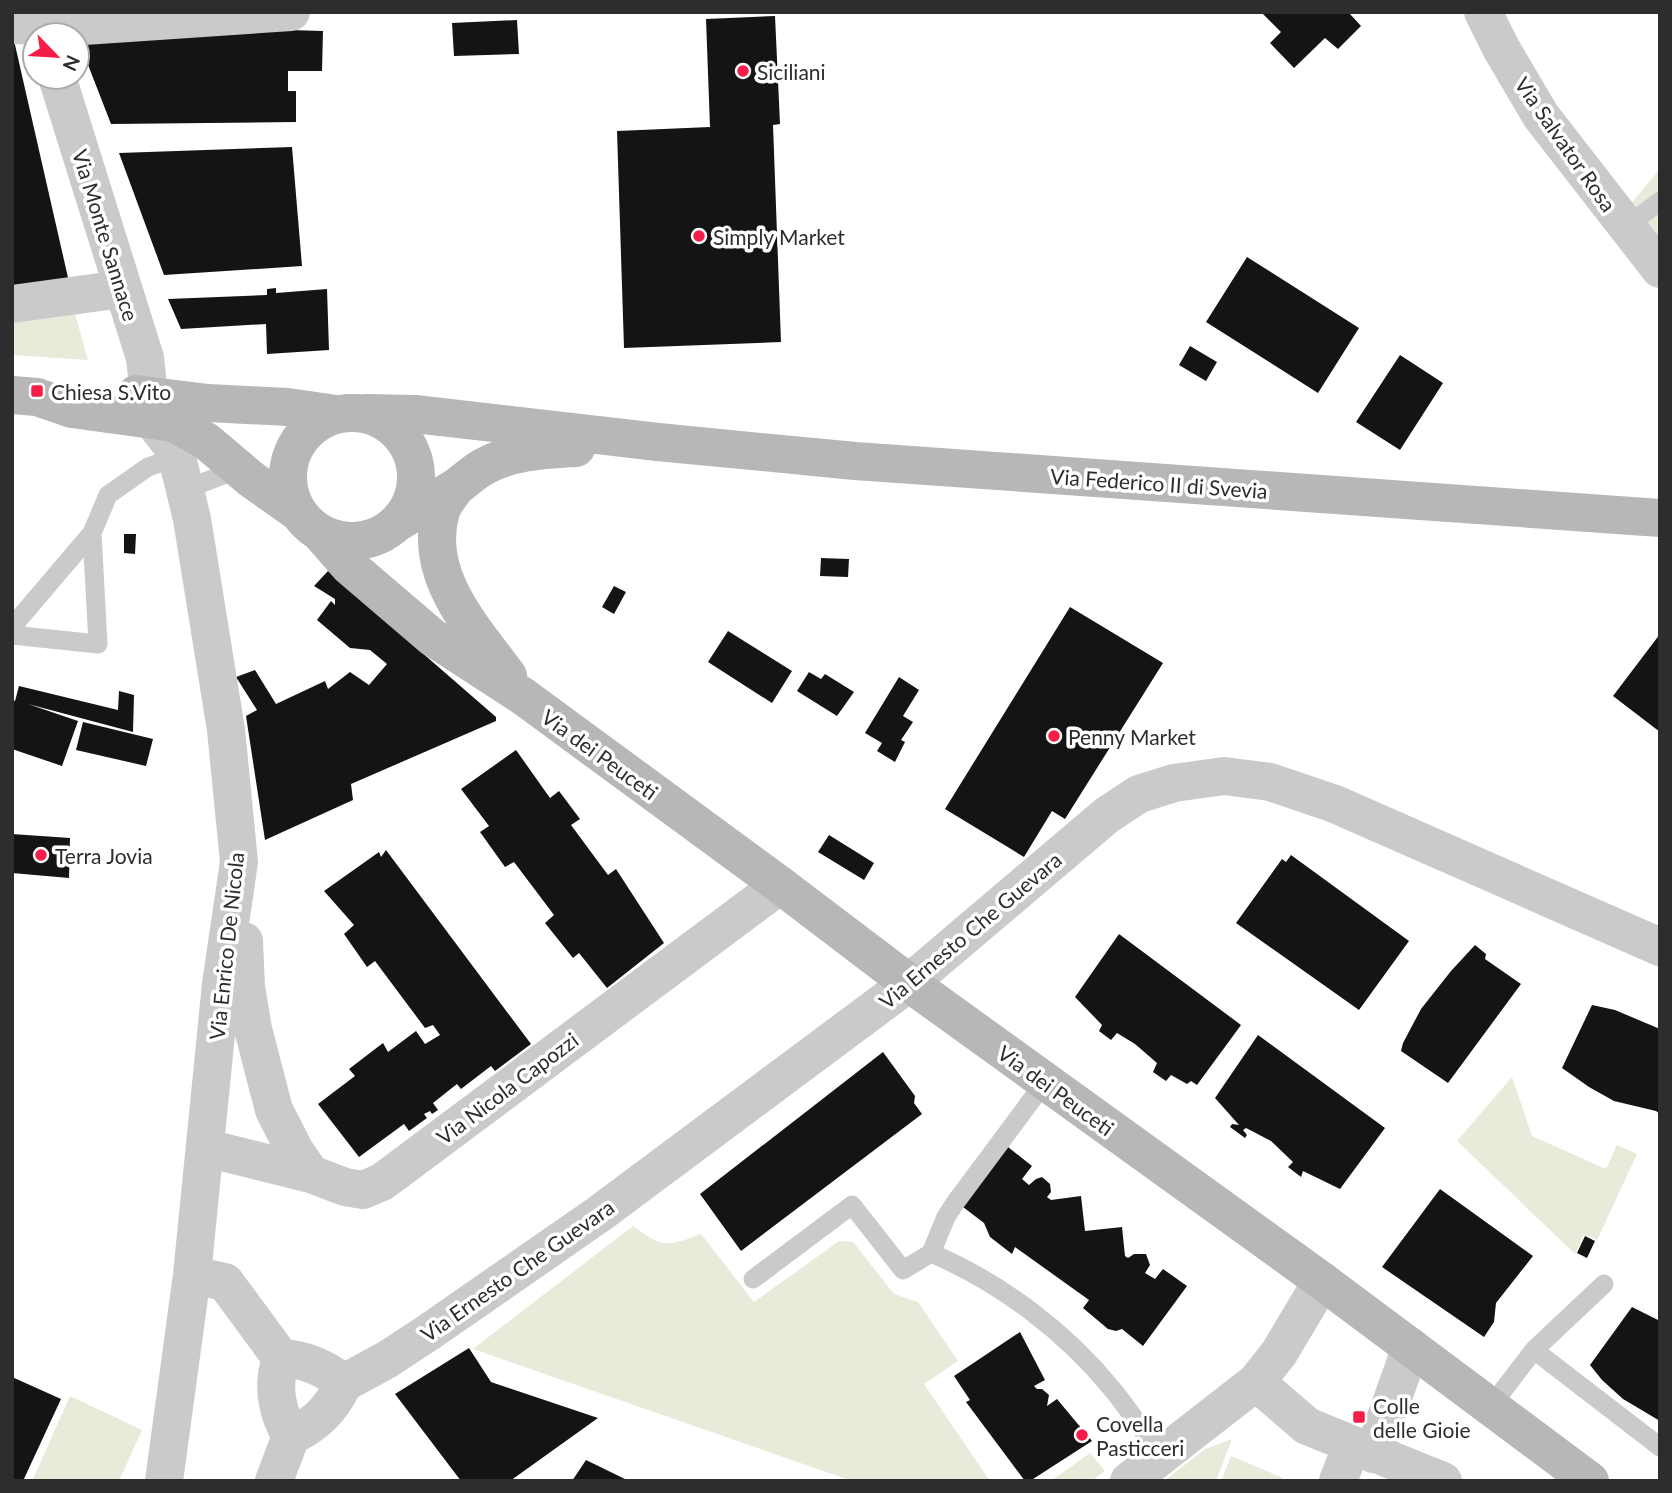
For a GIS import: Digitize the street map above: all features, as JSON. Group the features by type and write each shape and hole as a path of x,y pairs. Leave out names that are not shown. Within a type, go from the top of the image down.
{"main road":[{"path":"24,396 73,390 151,407 208,403 288,407 351,414 415,414 658,442"},
{"path":"189,462 197,412 208,403"},
{"path":"151,407 174,423 189,462"},
{"path":"351,414 386,422 402,435 434,500 446,586 458,609 524,697 432,637 349,566 310,523 290,495 287,474 292,453 302,436 317,422 351,414"},
{"path":"189,462 239,469 310,523 339,540 358,541 376,536 392,527 405,513 413,496 434,500 486,465 511,456 541,450 658,442"},
{"name":"Via Federico II di Svevia","path":"658,442 855,461 1660,518"},
{"name":"Via dei Peuceti","path":"524,697 909,983 1322,1281 1590,1481"}],"street":[{"name":"Via Salvator Rosa","path":"1483,12 1541,116 1660,269"},
{"path":"91,25 159,17 279,13"},
{"name":"Via Monte Sannace","path":"61,91 145,358 151,407"},
{"path":"12,304 122,289"},
{"name":"Via Enrico De Nicola","path":"164,1481 192,1275 221,985 239,862 226,730 189,462"},
{"name":"Via Ernesto Che Guevara","path":"344,1383 429,1332 598,1214 909,983 1107,815 1139,794 1174,783 1224,776 1270,782 1335,804 1660,947"},
{"path":"239,862 246,987 262,1068 274,1111 295,1152 310,1174"},
{"name":"Via Nicola Capozzi","path":"206,1149 310,1174 345,1187 363,1190 382,1182 780,885"},
{"path":"192,1275 225,1282 281,1358"},
{"path":"1129,1481 1256,1382 1279,1353 1322,1281"},
{"path":"1339,1481 1363,1449 1411,1347"},
{"path":"274,1481 291,1436 311,1427 335,1401 344,1383 331,1373 299,1359 281,1358"},
{"path":"281,1358 275,1376 280,1419 291,1436"},
{"path":"1256,1382 1307,1426 1443,1481"}],"lane":[{"path":"1626,227 1660,201"},
{"path":"12,626 92,534 108,495 148,467 189,462"},
{"path":"12,635 97,644 92,534"},
{"path":"753,1279 852,1205 903,1270 931,1254 946,1217 955,1203 1045,1082"},
{"path":"931,1254 965,1268 1019,1301 1079,1353 1113,1390 1160,1456"},
{"path":"1491,1406 1534,1350 1604,1284"},
{"path":"1534,1350 1660,1447"}],"green space":[{"path":"1660,169 1660,242 1629,206"},
{"path":"75,314 88,360 12,355 12,319"},
{"path":"1512,1077 1532,1136 1606,1169 1617,1145 1637,1154 1597,1240 1584,1234 1575,1254 1457,1141"},
{"path":"633,1226 659,1242 666,1243 701,1234 754,1302 839,1241 853,1242 894,1294 918,1302 958,1361 924,1384 990,1481 852,1481 473,1349"},
{"path":"70,1396 142,1430 119,1481 32,1481"},
{"path":"1232,1439 1216,1481 1164,1481 1205,1449"},
{"path":"1090,1453 1105,1471 1092,1481 1051,1481"},
{"path":"1231,1456 1283,1478 1282,1481 1221,1481"}],"building":[{"path":"1261,12 1352,12 1350,14 1361,26 1338,49 1325,38 1294,68 1270,43 1281,32"},
{"name":"Simply Market","path":"775,16 780,124 773,125 781,342 624,348 617,131 710,127 706,19"},
{"path":"517,20 519,54 454,56 452,23"},
{"path":"323,31 322,71 288,71 288,91 296,91 296,122 111,124 91,72 91,38"},
{"path":"13,36 21,71 21,91 26,91 69,282 12,286"},
{"path":"292,147 302,266 164,275 119,153"},
{"path":"1247,257 1359,328 1318,393 1206,322"},
{"path":"276,288 276,293 327,289 329,350 267,354 266,324 181,329 168,299 267,295 267,289"},
{"path":"1190,346 1217,362 1206,381 1179,365"},
{"path":"1400,355 1443,383 1400,450 1356,422"},
{"path":"124,534 136,534 135,554 124,553"},
{"path":"821,558 849,559 848,577 820,576"},
{"path":"328,571 496,717 496,721 351,784 353,800 265,840 246,716 257,710 236,677 255,670 276,704 325,681 328,689 350,672 369,685 387,664 370,650 350,648 317,620 331,601 335,605 335,599 314,586"},
{"path":"614,586 626,592 614,614 602,607"},
{"name":"Penny Market","path":"1070,607 1163,663 1065,819 1052,811 1024,857 945,809"},
{"path":"728,631 792,671 772,703 708,662"},
{"path":"1660,634 1660,732 1613,696"},
{"path":"809,672 821,679 825,674 854,692 837,716 797,691"},
{"path":"899,677 919,690 903,716 913,722 901,740 905,742 895,762 877,751 882,743 865,733"},
{"path":"19,686 118,710 119,691 134,695 133,732 28,704 78,721 62,766 12,749 12,700 15,701"},
{"path":"83,722 153,739 146,766 76,750"},
{"path":"516,750 550,798 559,791 580,819 571,825 608,875 616,869 664,943 607,988 579,953 573,958 545,923 554,915 514,862 505,867 480,832 489,826 461,789"},
{"name":"Terra Jovia","path":"12,834 70,838 69,878 12,873"},
{"path":"829,835 874,863 864,880 818,852"},
{"path":"386,850 531,1044 495,1071 491,1066 461,1089 457,1084 433,1103 438,1110 432,1114 430,1111 424,1114 427,1118 409,1131 404,1124 359,1157 318,1104 355,1076 349,1069 383,1043 388,1052 416,1031 425,1044 440,1035 433,1025 425,1028 375,961 367,967 344,934 354,925 324,891 379,852 381,857"},
{"path":"1291,855 1409,941 1359,1010 1236,923 1282,859 1286,862"},
{"path":"1119,934 1241,1025 1197,1085 1191,1081 1187,1084 1171,1075 1166,1081 1153,1072 1157,1063 1117,1033 1111,1040 1099,1031 1102,1025 1075,997"},
{"path":"1475,945 1486,954 1485,959 1521,984 1448,1083 1401,1051 1421,1009"},
{"path":"1592,1005 1615,1010 1660,1029 1660,1114 1614,1101 1562,1068"},
{"path":"1258,1035 1385,1128 1340,1189 1303,1171 1301,1177 1288,1167 1293,1162 1271,1141 1246,1128 1243,1130 1247,1135 1245,1138 1230,1127 1232,1124 1239,1125 1215,1098"},
{"path":"883,1052 915,1096 914,1103 922,1114 741,1251 700,1194"},
{"path":"1008,1147 1032,1166 1022,1179 1029,1185 1042,1177 1050,1184 1051,1192 1047,1197 1051,1200 1081,1196 1085,1231 1122,1227 1125,1256 1128,1258 1134,1254 1146,1254 1150,1265 1145,1273 1155,1279 1163,1269 1187,1286 1143,1346 1122,1329 1108,1329 1083,1308 1089,1300 1015,1247 1012,1254 990,1237 984,1223 963,1207"},
{"path":"1440,1189 1533,1256 1496,1303 1494,1322 1484,1337 1382,1267"},
{"path":"1585,1236 1595,1241 1587,1258 1577,1253"},
{"path":"1632,1307 1660,1321 1660,1421 1623,1399 1590,1365"},
{"path":"1020,1332 1045,1380 1034,1386 1049,1395 1047,1406 1057,1399 1092,1441 1030,1481 1025,1481 966,1402 970,1400 954,1376"},
{"path":"469,1348 491,1382 598,1418 510,1481 461,1481 395,1394"},
{"path":"12,1377 61,1399 23,1481 12,1481"},
{"path":"586,1460 629,1481 572,1481"}],"place":[{"name":"Siciliani","path":"743,71"},
{"name":"Simply Market","path":"699,236"},
{"name":"Chiesa S.Vito","path":"37,391"},
{"name":"Penny Market","path":"1054,736"},
{"name":"Terra Jovia","path":"41,855"},
{"name":"Colle delle Gioie","path":"1359,1417"},
{"name":"Covella Pasticceri","path":"1082,1435"}]}
